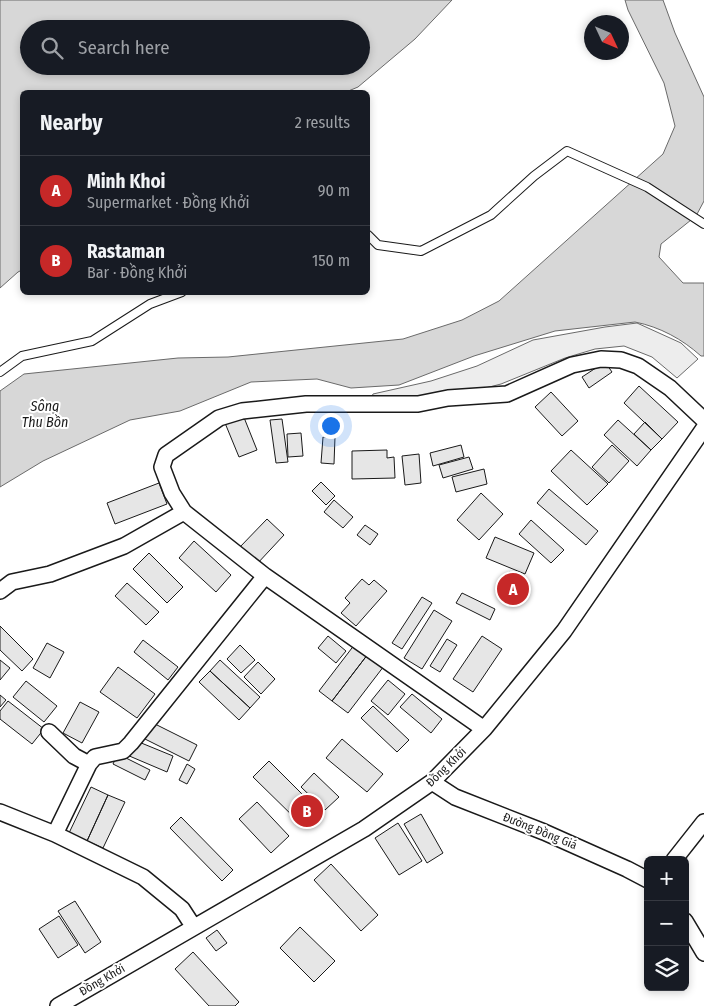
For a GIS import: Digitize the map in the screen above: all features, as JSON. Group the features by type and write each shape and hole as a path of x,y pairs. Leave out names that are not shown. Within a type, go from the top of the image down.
{"street":[{"path":"484,729 265,576 184,512 172,493 162,467 166,455 219,418 242,411 306,404 418,404 448,398 507,394 572,365 601,359 621,360 638,366 670,388 704,420"},
{"name":"Đồng Khởi","path":"62,1005 193,926 364,829 432,782 484,729 564,631 704,428"},
{"path":"0,590 12,582 50,574 124,546 184,512"},
{"path":"55,834 95,757 123,751 131,743 265,576"},
{"path":"49,732 74,756 90,764"},
{"name":"Đường Đồng Giá","path":"432,782 455,797 544,832 644,878"},
{"path":"0,812 55,834 144,877 182,909 193,926"},
{"path":"677,856 704,822"},
{"path":"689,928 704,953"}],"lane":[{"path":"370,237 378,245 422,250 491,215 534,176 567,151 647,187 704,224"},
{"path":"0,372 22,356 92,341 150,304 174,295"}],"shaded area":[{"path":"637,323 681,343 698,359 677,378 652,357 624,346 595,349 565,358 501,384 466,393 369,402 373,394 431,381 477,366 533,340"}],"water":[{"path":"0,0 452,0 415,39 358,87 351,90 20,90 20,271 0,288"},
{"name":"Sông Thu Bồn","path":"625,0 663,0 675,33 704,97 704,201 696,216 661,244 659,257 683,283 704,283 704,356 701,356 670,334 635,322 555,331 474,356 399,385 351,388 317,379 251,382 180,411 130,420 43,461 0,487 0,391 24,374 178,358 228,357 403,339 462,320 499,301 663,154 675,126 664,83 628,10"}],"building":[{"path":"605,362 612,372 589,388 582,377"},
{"path":"639,386 678,422 662,439 624,403"},
{"path":"551,392 578,421 562,436 535,407"},
{"path":"243,415 257,450 239,457 225,423"},
{"path":"282,419 288,462 276,463 270,420"},
{"path":"618,420 651,450 637,466 604,435"},
{"path":"645,422 662,439 651,450 634,434"},
{"path":"301,433 303,456 288,457 287,434"},
{"path":"323,437 335,437 334,464 321,463"},
{"path":"461,445 464,457 433,466 430,453"},
{"path":"612,445 629,461 609,483 592,467"},
{"path":"387,450 387,458 394,457 395,478 352,479 352,451"},
{"path":"571,450 608,484 587,505 551,471"},
{"path":"419,454 421,483 405,485 402,456"},
{"path":"469,457 473,469 443,478 439,465"},
{"path":"484,469 487,484 456,492 452,477"},
{"path":"321,482 335,496 326,505 312,491"},
{"path":"159,483 167,504 115,524 107,503"},
{"path":"549,489 598,531 586,545 537,503"},
{"path":"481,493 503,514 479,540 457,520"},
{"path":"334,500 353,517 343,528 324,512"},
{"path":"267,519 284,535 256,565 239,548"},
{"path":"531,520 564,550 551,563 519,534"},
{"path":"365,525 378,534 370,545 357,535"},
{"path":"495,537 534,553 525,574 486,558"},
{"path":"194,541 231,575 216,592 179,558"},
{"path":"149,553 183,587 167,603 133,569"},
{"path":"509,572 523,581 510,601 496,591"},
{"path":"362,579 369,585 374,580 387,591 356,626 341,613 350,603 345,598"},
{"path":"127,583 159,612 146,625 115,596"},
{"path":"462,593 495,609 490,620 456,603"},
{"path":"422,597 432,603 402,649 392,643"},
{"path":"434,610 452,621 422,669 404,658"},
{"path":"0,626 33,659 22,671 0,650"},
{"path":"328,636 346,651 336,663 318,648"},
{"path":"482,636 502,649 473,692 453,679"},
{"path":"447,639 457,645 440,672 430,666"},
{"path":"143,640 178,667 168,680 134,652"},
{"path":"47,643 64,652 50,678 33,668"},
{"path":"355,644 368,654 332,701 319,691"},
{"path":"240,645 255,660 241,673 227,659"},
{"path":"368,654 384,666 348,713 332,701"},
{"path":"0,660 10,668 0,680"},
{"path":"220,660 260,697 250,708 210,671"},
{"path":"258,662 275,679 261,694 244,677"},
{"path":"118,667 155,694 137,718 100,692"},
{"path":"210,671 250,708 239,720 199,682"},
{"path":"388,680 405,694 388,715 371,701"},
{"path":"26,681 57,706 44,722 13,697"},
{"path":"412,694 442,719 431,733 400,707"},
{"path":"0,695 6,700 0,707"},
{"path":"8,701 44,729 32,744 0,719 0,711"},
{"path":"80,702 99,712 82,743 63,733"},
{"path":"373,706 409,740 397,752 361,718"},
{"path":"149,721 197,745 189,761 141,737"},
{"path":"342,739 383,774 367,792 326,758"},
{"path":"134,740 173,756 167,772 127,755"},
{"path":"118,754 150,770 145,780 113,764"},
{"path":"269,761 316,808 301,824 253,777"},
{"path":"187,764 195,769 187,784 179,780"},
{"path":"314,773 339,797 325,810 301,787"},
{"path":"91,787 108,795 87,841 69,833"},
{"path":"108,795 125,802 103,848 87,841"},
{"path":"257,802 289,836 271,853 239,819"},
{"path":"421,814 443,853 427,863 404,824"},
{"path":"181,817 233,870 222,881 170,828"},
{"path":"398,823 422,861 399,875 375,838"},
{"path":"331,864 378,915 361,931 314,880"},
{"path":"75,901 101,942 85,953 58,911"},
{"path":"59,916 78,945 58,958 39,929"},
{"path":"300,927 335,961 314,982 280,948"},
{"path":"217,930 227,943 216,951 206,938"},
{"path":"193,952 239,1002 235,1006 209,1006 175,969"}],"place":[{"name":"Minh Khoi","path":"513,589"},
{"name":"Rastaman","path":"307,811"}]}
